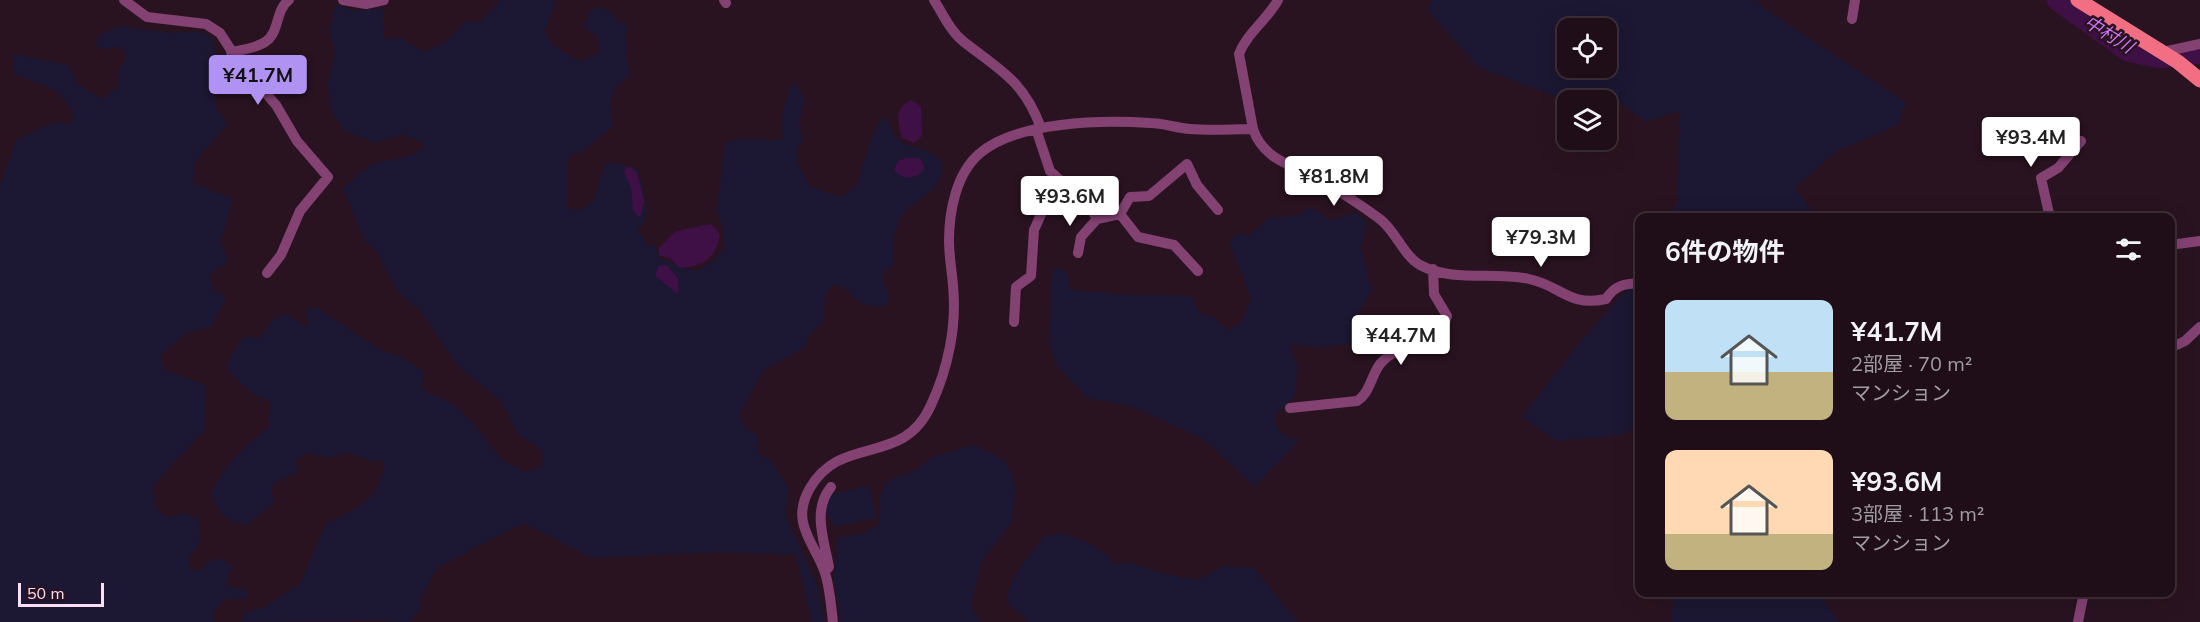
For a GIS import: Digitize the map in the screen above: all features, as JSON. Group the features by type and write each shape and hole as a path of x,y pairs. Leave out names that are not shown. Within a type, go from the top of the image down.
{"main road":[{"path":"2078,0 2163,52 2200,80"}],"street":[{"path":"124,0 147,17 206,24 220,33 231,52 276,105 297,141 328,177 300,211 281,255 267,273"},
{"path":"231,52 265,43 274,34 281,9 288,0"},
{"path":"343,0 366,4 384,0"},
{"path":"934,0 951,29 964,42 1009,76 1033,104 1044,158 1056,178 1078,195 1097,219"},
{"path":"1278,0 1264,22 1249,36 1239,54 1253,129 1267,153 1296,170 1322,181 1381,220 1413,260 1433,269 1472,277 1531,279 1580,302 1606,299 1613,289 1623,284 1635,283"},
{"path":"1852,18 1855,0"},
{"path":"2163,52 2200,44"},
{"path":"832,622 825,571 806,538 803,512 809,490 821,472 833,463 849,455 906,438 923,421 932,403 953,333 953,286 949,240 956,195 962,176 980,153 1039,128 1064,124 1143,123 1191,129 1253,129"},
{"path":"2049,213 2041,178 2058,168 2081,141"},
{"path":"1078,253 1081,237 1097,219 1120,214 1130,197 1149,196 1187,164 1197,185 1218,210"},
{"path":"1014,322 1016,287 1031,276 1032,237 1056,178"},
{"path":"1120,214 1138,237 1174,244 1198,271"},
{"path":"2175,244 2200,241"},
{"path":"1290,408 1357,401 1364,397 1378,366 1386,358 1436,338 1442,332 1447,316 1434,294 1433,269"},
{"path":"2175,346 2185,341 2200,327"},
{"path":"825,571 829,567 820,520 821,505 831,487"},
{"path":"2078,622 2082,615 2084,597"}],"shaded area":[{"path":"500,0 554,0 555,5 545,32 554,46 581,62 600,51 597,36 584,28 590,10 602,7 614,14 618,22 627,24 626,56 630,75 614,92 612,98 613,126 581,153 572,154 567,162 567,207 578,211 593,202 604,166 612,162 638,169 647,208 644,224 637,228 648,245 655,245 659,258 688,269 701,269 708,265 724,248 722,226 717,210 725,144 736,139 783,140 782,115 791,85 797,84 805,100 799,121 803,140 797,159 811,187 842,197 857,185 874,132 881,119 888,118 897,138 904,143 927,150 942,162 939,180 935,187 905,212 898,224 894,238 893,266 883,273 883,281 890,298 886,306 861,303 849,292 835,284 828,291 825,300 824,321 809,336 804,348 764,370 739,415 746,427 757,436 759,454 772,461 788,487 786,516 819,589 825,622 812,622 796,555 724,552 592,558 524,523 438,567 421,597 420,610 408,622 382,620 240,622 245,612 265,607 301,583 326,523 366,501 379,484 384,461 370,461 347,452 330,458 308,453 296,460 298,472 275,483 271,490 275,501 247,525 234,522 220,512 211,494 222,474 235,458 268,428 271,402 249,391 226,368 236,347 245,336 259,338 275,317 287,314 309,328 306,310 316,307 379,349 402,357 424,372 422,389 453,404 472,422 502,460 526,472 543,465 542,450 519,435 500,400 458,366 421,311 397,291 376,250 364,239 343,188 370,166 408,157 425,144 403,134 376,143 345,131 330,109 328,84 335,51 329,31 336,5 356,11 384,8 383,38 401,38 425,52 446,41 465,22 481,21"},
{"path":"1433,0 1757,0 1763,7 1906,102 1898,125 1835,152 1795,188 1814,213 1673,213 1677,203 1680,111 1645,122 1617,99 1617,90 1557,90 1557,97 1478,67 1427,9"},
{"path":"120,26 170,33 198,31 210,36 216,49 213,69 216,107 228,124 195,162 193,183 233,199 221,242 228,262 210,274 213,289 226,298 210,328 188,332 161,355 164,370 206,385 205,430 153,486 155,508 169,518 185,513 199,519 200,542 189,558 190,569 202,570 209,562 216,559 228,562 232,566 226,585 248,591 247,598 223,600 213,615 214,622 0,622 0,186 16,140 52,123 71,124 74,116 62,96 56,91 13,72 14,54 69,65 77,84 103,99 118,87 119,71 127,55 119,46 107,49 96,48 98,36"},
{"path":"911,100 921,106 922,136 914,143 902,138 898,121 901,107"},
{"path":"906,158 919,158 923,162 924,169 921,173 913,177 905,177 894,170 898,161"},
{"path":"630,167 637,172 644,201 640,218 633,210 631,187 624,173 626,168"},
{"path":"1310,207 1331,221 1357,212 1367,223 1361,248 1372,291 1359,312 1355,343 1319,348 1289,344 1298,366 1295,396 1276,414 1275,423 1279,432 1299,442 1255,487 1204,439 1131,406 1088,398 1057,366 1049,345 1052,271 1057,268 1066,271 1071,290 1192,296 1198,312 1214,318 1230,331 1242,321 1251,299 1230,244 1236,234 1250,235 1269,218 1299,215"},
{"path":"711,224 720,234 715,250 707,260 695,266 679,268 671,259 659,255 659,248 676,231"},
{"path":"667,265 678,279 678,294 655,276 659,266"},
{"path":"1635,281 1635,428 1621,435 1557,441 1522,417 1576,347"},
{"path":"974,445 1006,461 1016,486 1012,522 982,561 971,606 982,622 840,622 834,578 838,537 863,534 879,524 880,498 887,481 914,471 933,457"},
{"path":"870,485 876,518 836,527 827,513 827,496"},
{"path":"1062,533 1084,541 1110,557 1112,564 1134,563 1160,573 1198,580 1223,566 1254,568 1298,622 1029,622 1007,602 1012,584 1021,567 1045,536"},
{"path":"1673,597 1823,597 1839,622 1672,622"}],"waterway":[{"name":"中村川","path":"2057,0 2128,51 2160,58 2200,53"}]}
